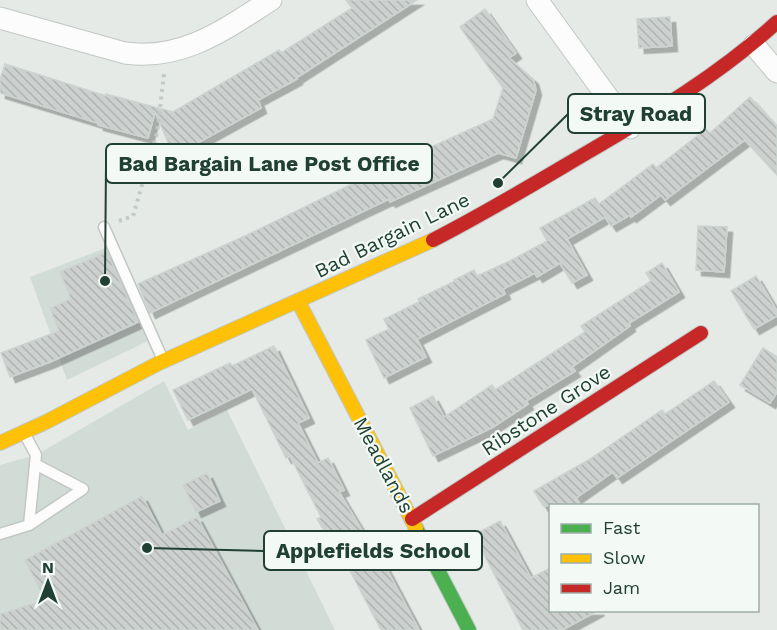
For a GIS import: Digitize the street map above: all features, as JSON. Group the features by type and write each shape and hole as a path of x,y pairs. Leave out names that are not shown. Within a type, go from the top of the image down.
{"street":[{"path":"0,18 125,53 146,56 192,46 214,36 271,0"},
{"path":"537,0 630,128"},
{"name":"Bad Bargain Lane","path":"0,443 24,433 163,360 426,243 486,212 630,128 694,87 754,45 777,22"},
{"path":"754,45 777,72"},
{"name":"Meadlands","path":"298,301 469,630"},
{"name":"Ribstone Grove","path":"412,519 701,333"}],"lane":[{"path":"104,227 163,360"},
{"path":"24,433 36,455 29,525"},
{"path":"0,534 29,525 83,489 35,464"}],"path":[{"path":"104,227 133,216 156,133 166,52"}],"shaded area":[{"path":"108,247 150,340 67,380 30,277"},
{"path":"164,381 188,430 227,410 335,630 0,630 0,465 36,455"}],"building":[{"path":"346,0 417,0 297,79 258,100 261,108 174,156 155,112 148,138 98,125 98,123 0,93 0,80 5,64 106,96 106,94 173,112 279,50 281,53 352,8"},
{"path":"485,9 516,53 509,58 533,79 536,90 516,158 498,153 390,202 389,199 150,313 138,284 493,119 503,88 460,27"},
{"path":"670,17 672,46 639,48 637,19"},
{"path":"750,97 777,127 777,175 745,140 665,200 661,195 631,217 630,215 611,226 605,217 567,239 587,275 572,283 560,263 537,277 535,273 503,289 505,294 417,339 426,357 384,378 366,340 389,329 384,319 419,302 418,299 474,270 477,276 547,241 540,228 595,198 599,204 653,164 656,168 706,129 710,133"},
{"path":"698,226 727,227 724,272 696,270"},
{"path":"107,252 138,322 50,362 10,377 1,353 59,331 50,308 71,299 60,272"},
{"path":"662,263 679,292 629,323 630,326 572,367 575,371 526,401 528,404 493,427 433,456 410,408 433,396 444,417 492,385 495,390 585,332 581,326 651,281 646,273"},
{"path":"756,276 777,311 777,316 754,329 731,291"},
{"path":"274,346 309,418 298,423 318,463 328,458 344,490 339,492 385,566 419,630 381,630 345,561 343,562 317,519 321,517 290,456 286,458 252,389 188,420 173,390 230,363 232,366"},
{"path":"763,348 777,357 777,392 770,403 740,385"},
{"path":"714,381 729,402 617,478 613,472 576,498 580,504 543,506 534,491 590,459 662,410 665,414"},
{"path":"207,473 220,501 196,512 183,485"},
{"path":"142,496 162,535 197,517 258,630 0,630 0,614 45,600 25,560"},
{"path":"500,521 531,578 549,569 549,612 595,612 562,630 523,630 474,535"}],"traffic: fast":[{"path":"416,528 469,630"}],"traffic: slow":[{"path":"0,443 46,422 159,363 433,240"},
{"path":"298,301 416,528"}],"traffic: jam":[{"path":"433,240 511,197 662,107 710,76 777,22"},
{"path":"412,519 701,333"}],"place":[{"name":"Stray Road","path":"498,183"},
{"name":"Bad Bargain Lane Post Office","path":"105,281"},
{"name":"Applefields School","path":"147,548"}]}
